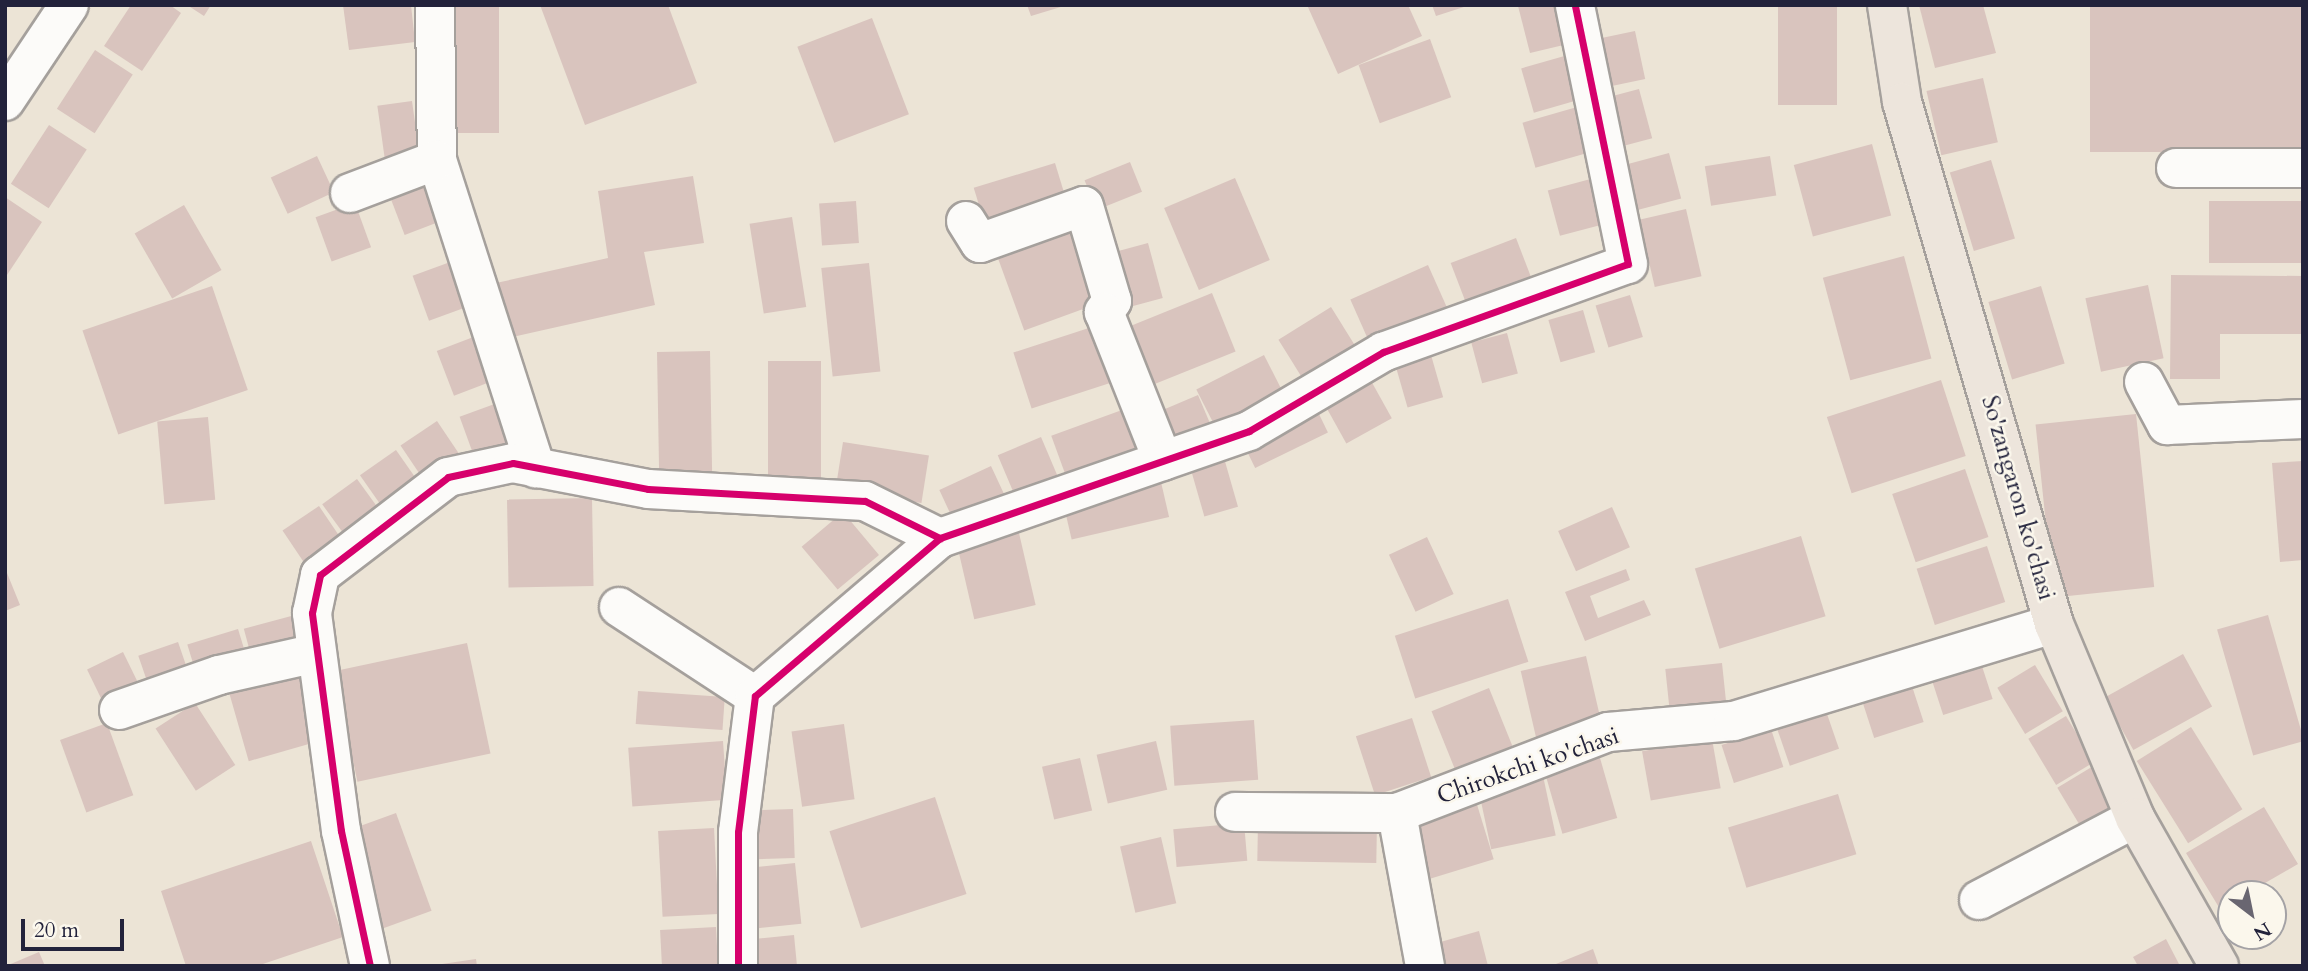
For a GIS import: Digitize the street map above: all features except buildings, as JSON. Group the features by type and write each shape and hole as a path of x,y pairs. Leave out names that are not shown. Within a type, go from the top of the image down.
{"main road":[{"name":"So'zangaron ko'chasi","path":"1887,5 1902,102 2054,624 2135,818 2219,966"}],"street":[{"path":"5,101 69,5"},
{"path":"435,5 437,160 536,469"},
{"path":"738,966 738,832 755,696 940,538 1249,431 1382,352 1628,264 1575,5"},
{"path":"350,193 437,160"},
{"path":"2176,168 2303,168"},
{"path":"966,221 980,243 1084,206 1112,301 1104,312 1163,461"},
{"path":"2144,382 2167,425 2303,419"},
{"path":"370,966 341,831 312,613 320,575 448,477 513,463 648,489 865,501 940,538"},
{"path":"619,607 755,696"},
{"name":"Chirokchi ko'chasi","path":"1396,813 1608,732 1734,721 2054,624"},
{"path":"119,710 219,675 317,653"},
{"path":"1234,812 1396,813 1425,966"},
{"path":"1979,900 2135,818"}],"cycle path":[{"path":"738,966 738,832 755,696 940,538 1249,431 1383,352 1628,264 1575,5"},
{"path":"370,966 341,831 312,613 320,575 448,477 513,463 648,489 865,501 940,538"}]}
